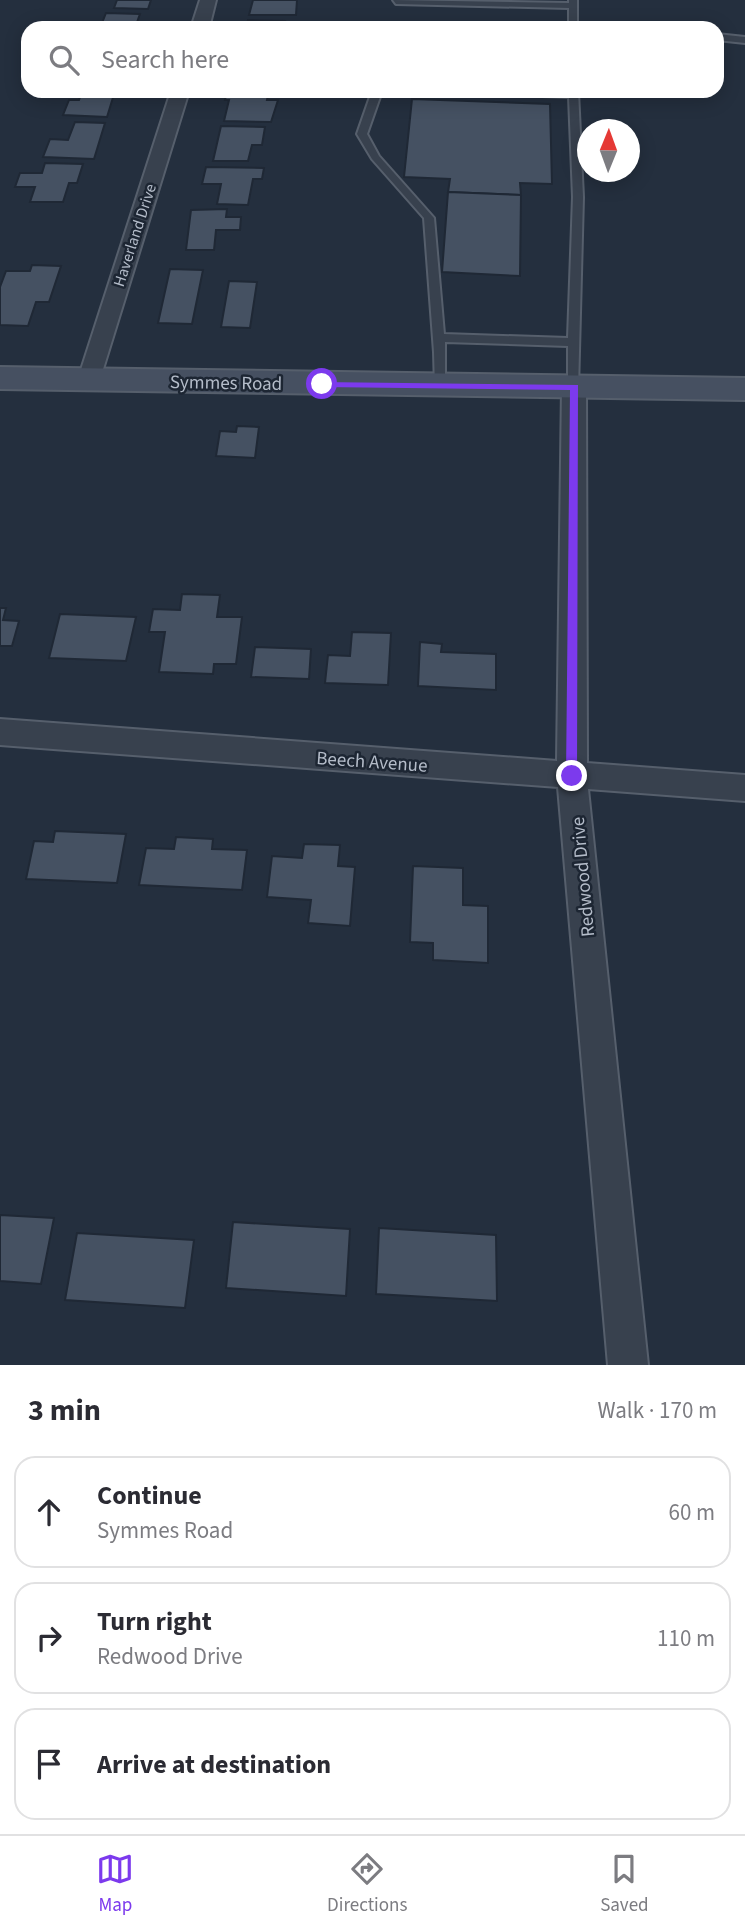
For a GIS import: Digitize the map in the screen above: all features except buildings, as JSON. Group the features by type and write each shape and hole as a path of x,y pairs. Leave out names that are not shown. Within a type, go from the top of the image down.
{"street":[{"path":"202,21 208,0"},
{"name":"Haverland Drive","path":"89,379 178,98"},
{"name":"Symmes Road","path":"0,378 745,389"},
{"name":"Redwood Drive","path":"574,387 572,776 628,1365"},
{"name":"Beech Avenue","path":"0,732 745,788"}],"lane":[{"path":"394,14 573,3 573,21"},
{"path":"724,38 745,40"},
{"path":"375,98 362,134 385,170 417,201 429,218 439,385"},
{"path":"573,98 578,197 574,387"},
{"path":"438,338 574,342"}],"route":[{"path":"322,384 574,387 572,776"}]}
